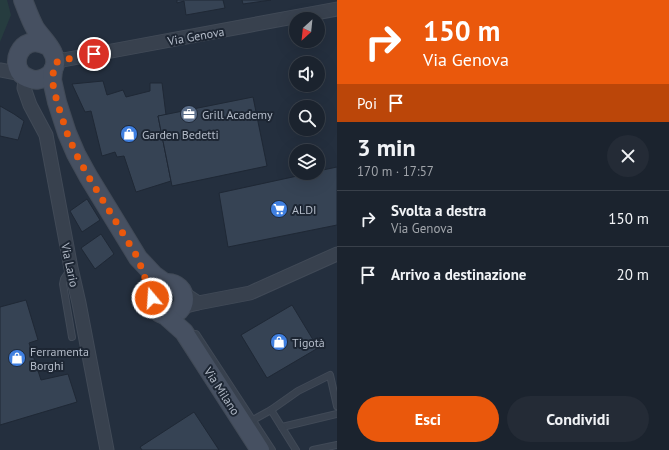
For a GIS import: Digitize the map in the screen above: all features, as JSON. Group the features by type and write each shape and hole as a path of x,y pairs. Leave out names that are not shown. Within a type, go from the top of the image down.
{"main road":[{"path":"23,0 27,24 23,49 17,63 20,71 28,79 44,88 57,102"},
{"path":"23,0 36,30 55,59 52,80 67,133 76,154 138,258 154,275 165,283"},
{"path":"23,49 38,42 43,43 55,59"},
{"path":"28,79 42,79 48,76 55,59"},
{"path":"138,258 152,298 152,302 157,311 161,314 182,306 180,289 171,283 165,283 156,288 152,298"},
{"name":"Via Milano","path":"182,306 185,333 260,450"}],"street":[{"name":"Via Genova","path":"55,59 337,9"},
{"path":"0,66 23,49"},
{"path":"0,70 28,79"},
{"name":"Via Lario","path":"28,79 24,88 30,105 46,135 70,268 79,303 107,450"},
{"path":"182,306 250,294 337,254"}],"lane":[{"path":"70,268 63,284 72,337"},
{"path":"185,333 196,334 272,450"},
{"path":"253,420 271,410 298,391 330,375 337,406"},
{"path":"271,410 296,450"},
{"path":"282,427 337,414"},
{"path":"313,450 337,445"}],"green space":[{"path":"0,0 7,0 11,15 0,42"}],"building":[{"path":"177,0 223,0 225,8 186,15 184,1 177,3"},
{"path":"242,0 271,0 243,4"},
{"name":"Garden Bedetti","path":"103,81 107,95 123,90 126,97 150,91 150,83 162,83 166,115 158,116 171,181 136,192 124,156 117,157 115,152 102,156 91,111 85,112 72,84"},
{"path":"253,97 267,166 172,186 158,116"},
{"path":"0,106 24,121 18,140 0,136"},
{"name":"ALDI","path":"337,167 337,225 228,247 219,193 289,178 289,180 325,180 325,170"},
{"path":"87,199 100,220 82,232 70,211"},
{"path":"101,234 114,254 95,269 81,248"},
{"name":"Ferramenta Borghi","path":"26,300 38,340 29,343 41,380 68,374 77,402 0,425 0,307"},
{"name":"Tigotà","path":"292,305 318,348 267,378 241,335"},
{"path":"194,412 219,450 142,450 140,447"}],"place":[{"name":"Grill Academy","path":"189,114"},
{"name":"Garden Bedetti","path":"129,134"},
{"name":"ALDI","path":"279,209"},
{"name":"Tigotà","path":"279,342"},
{"name":"Ferramenta Borghi","path":"17,358"}],"route":[{"path":"94,54 62,60 55,63 52,80 54,93 67,133 76,154 138,258 152,298"}]}
